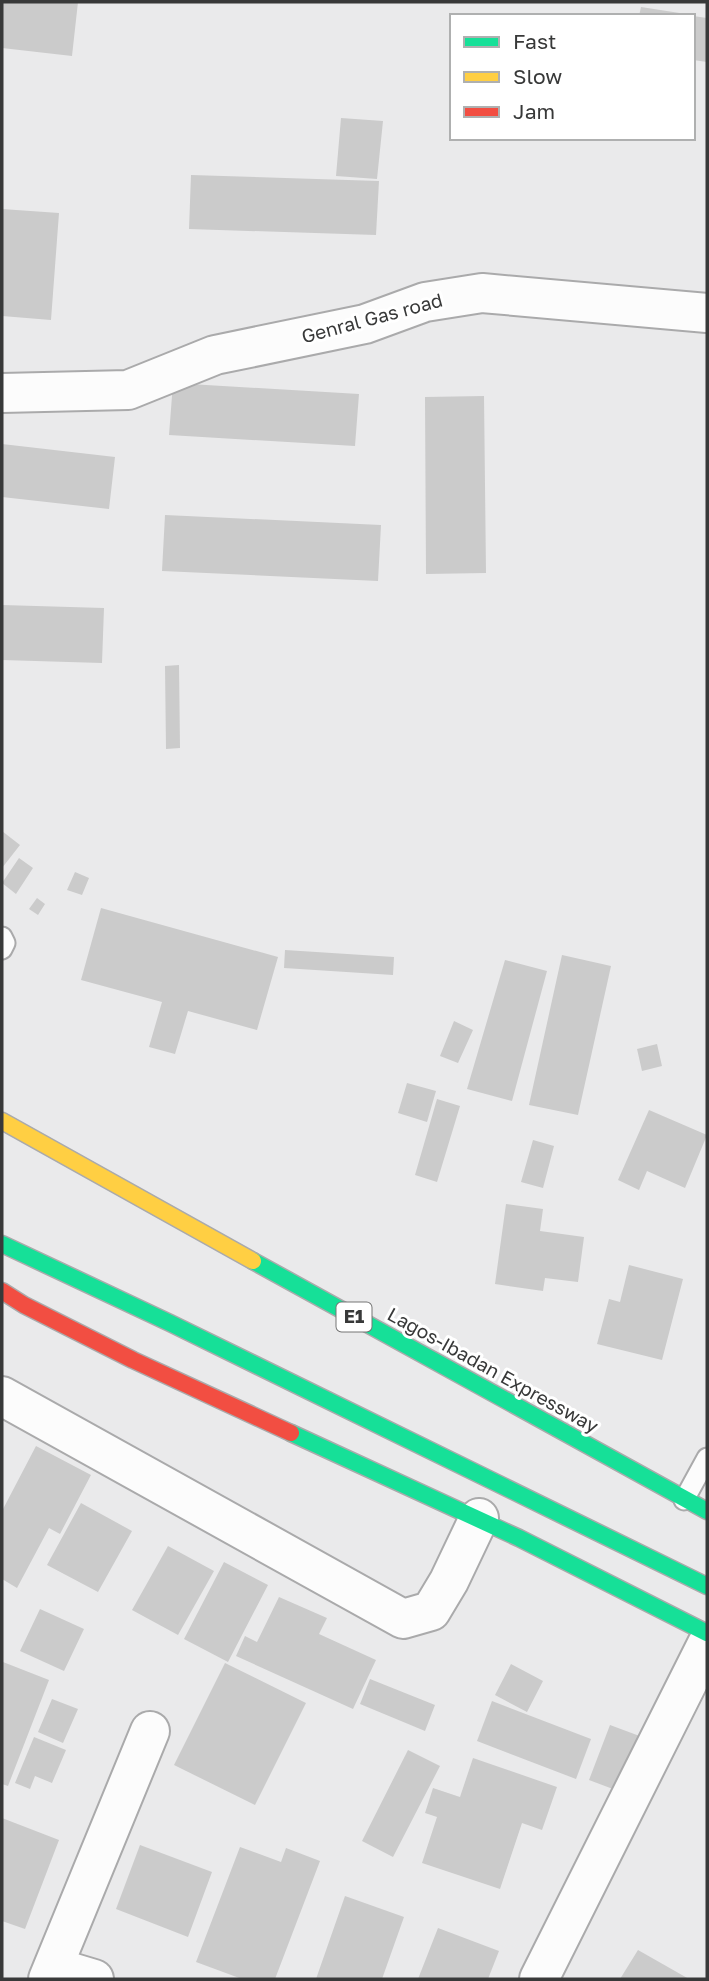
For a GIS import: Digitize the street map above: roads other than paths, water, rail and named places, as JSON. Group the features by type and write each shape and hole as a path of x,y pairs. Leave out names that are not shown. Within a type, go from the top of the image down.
{"main road":[{"name":"Lagos-Ibadan Expressway","path":"2,1121 707,1511"},
{"path":"2,1244 170,1323 707,1586"},
{"path":"2,1291 24,1305 198,1391 479,1518 628,1590 707,1633"}],"street":[{"name":"Genral Gas road","path":"2,393 128,390 215,355 365,324 425,302 482,293 707,313"},
{"path":"2,1396 403,1619 431,1611 449,1581 479,1518"},
{"path":"539,1979 707,1644"},
{"path":"94,1979 51,1973 150,1731"}],"lane":[{"path":"2,937 5,943 2,949"},
{"path":"684,1500 707,1458"}]}
